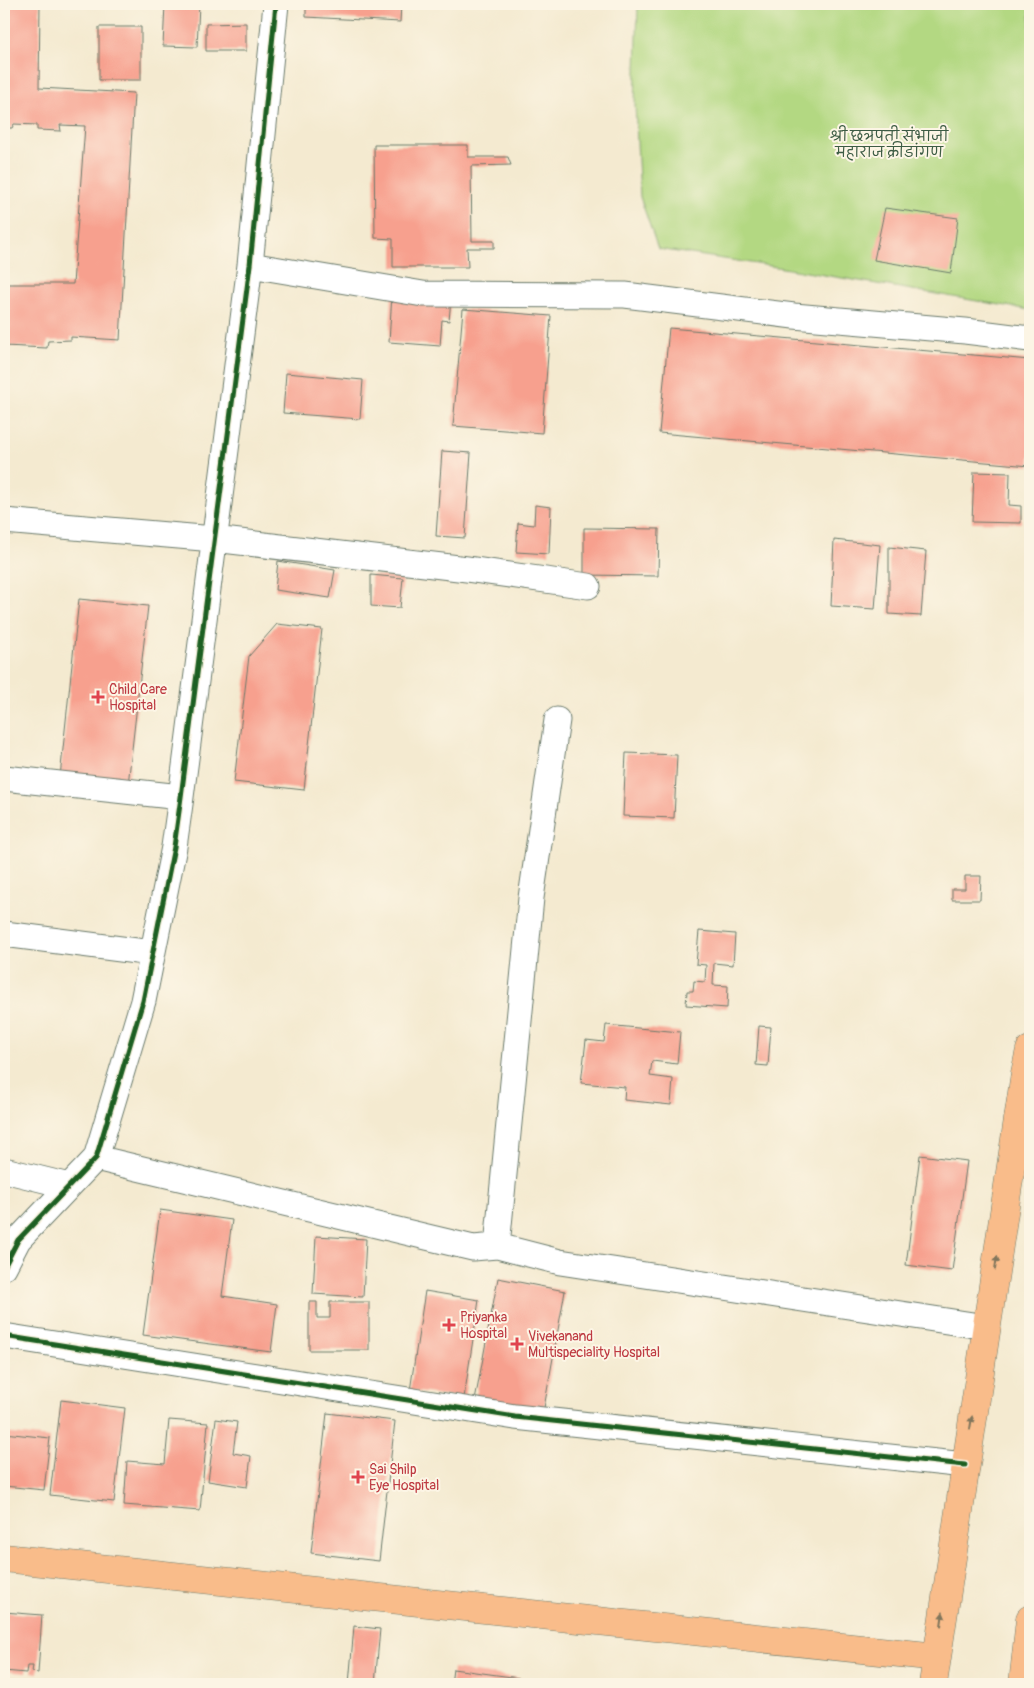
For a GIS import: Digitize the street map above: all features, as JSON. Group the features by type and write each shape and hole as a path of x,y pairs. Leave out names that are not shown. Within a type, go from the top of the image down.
{"main road":[{"path":"933,1684 965,1464 1030,1050"},
{"path":"4,1558 936,1657"},
{"path":"1023,1684 1030,1619"}],"street":[{"path":"4,1267 18,1240 96,1158 142,1001 174,847 181,797 250,265 276,4"},
{"path":"250,265 423,294 625,295 794,316 965,331 1030,339"},
{"path":"4,521 214,539 467,568 588,586"},
{"path":"498,1246 531,898 558,720"},
{"path":"4,778 181,797"},
{"path":"4,934 152,953"},
{"path":"96,1158 472,1248 498,1246 560,1262 986,1328"},
{"path":"4,1170 69,1186"},
{"path":"4,1336 515,1417 965,1464"}],"green space":[{"name":"श्री छत्रपती संभाजी महाराज क्रीडांगण","path":"638,4 1030,4 1030,310 658,249 640,197 635,105"}],"building":[{"path":"4,4 40,4 39,88 134,93 120,340 71,337 71,340 48,341 47,348 4,346 4,284 73,284 85,126 60,125 61,131 37,130 37,125 14,124 12,128 4,128"},
{"path":"165,4 199,4 197,47 163,46"},
{"path":"306,4 401,4 400,22 306,17"},
{"path":"246,23 246,51 206,51 206,24"},
{"path":"99,27 141,27 141,80 99,80"},
{"path":"374,145 468,145 468,157 508,157 511,165 471,166 472,241 494,241 494,248 467,248 468,267 393,267 393,239 375,238"},
{"path":"885,208 958,218 951,273 874,260"},
{"path":"392,294 451,299 449,321 442,320 440,346 389,342"},
{"path":"463,309 551,316 542,433 453,426"},
{"path":"669,328 1030,360 1030,466 659,433"},
{"path":"286,373 363,380 360,419 283,413"},
{"path":"442,451 471,453 465,538 436,536"},
{"path":"974,472 1010,473 1009,505 1021,506 1021,523 972,522"},
{"path":"535,505 551,507 549,554 516,552 518,523 534,525"},
{"path":"584,528 659,529 658,576 584,575"},
{"path":"834,540 880,545 875,609 831,606"},
{"path":"889,547 926,551 921,616 889,614"},
{"path":"278,561 335,570 330,598 275,590"},
{"path":"371,575 403,578 400,608 371,606"},
{"path":"79,599 148,606 128,785 60,777"},
{"path":"277,624 322,629 304,790 234,782 249,656"},
{"path":"626,753 677,755 674,818 623,816"},
{"path":"965,876 981,876 980,900 952,900 952,889 965,889"},
{"path":"699,931 735,934 733,965 714,963 713,985 728,986 727,1008 686,1005 687,991 693,991 694,981 705,982 706,965 696,964"},
{"path":"606,1025 680,1032 677,1064 652,1061 650,1076 673,1079 671,1105 624,1100 625,1087 581,1083 586,1040 604,1042"},
{"path":"759,1026 771,1027 768,1066 756,1065"},
{"path":"920,1155 967,1161 952,1271 906,1265"},
{"path":"160,1210 232,1220 222,1296 277,1304 271,1352 143,1335"},
{"path":"316,1236 366,1239 363,1297 313,1294"},
{"path":"498,1278 565,1291 542,1419 474,1406"},
{"path":"425,1291 479,1300 464,1398 410,1391"},
{"path":"309,1302 317,1302 317,1318 330,1318 330,1302 369,1302 369,1350 309,1350"},
{"path":"61,1400 125,1408 114,1502 50,1495"},
{"path":"327,1413 395,1421 379,1561 311,1553"},
{"path":"216,1419 237,1422 233,1453 251,1456 247,1487 208,1481"},
{"path":"169,1420 208,1423 200,1511 124,1505 127,1461 165,1464"},
{"path":"4,1433 50,1438 44,1490 4,1486"},
{"path":"4,1612 42,1615 38,1673 32,1672 33,1666 27,1666 26,1673 4,1671"},
{"path":"354,1626 380,1629 375,1684 349,1684"},
{"path":"453,1669 519,1678 518,1684 451,1684"}],"cycle path":[{"path":"4,1267 18,1240 96,1158 143,1001 174,847 181,797 250,265 276,4"},
{"path":"4,1336 515,1417 965,1465"}],"place":[{"name":"Child Care Hospital","path":"98,697"},
{"name":"Priyanka Hospital","path":"449,1325"},
{"name":"Vivekanand Multispeciality Hospital","path":"517,1344"},
{"name":"Sai Shilp Eye Hospital","path":"358,1477"}]}
